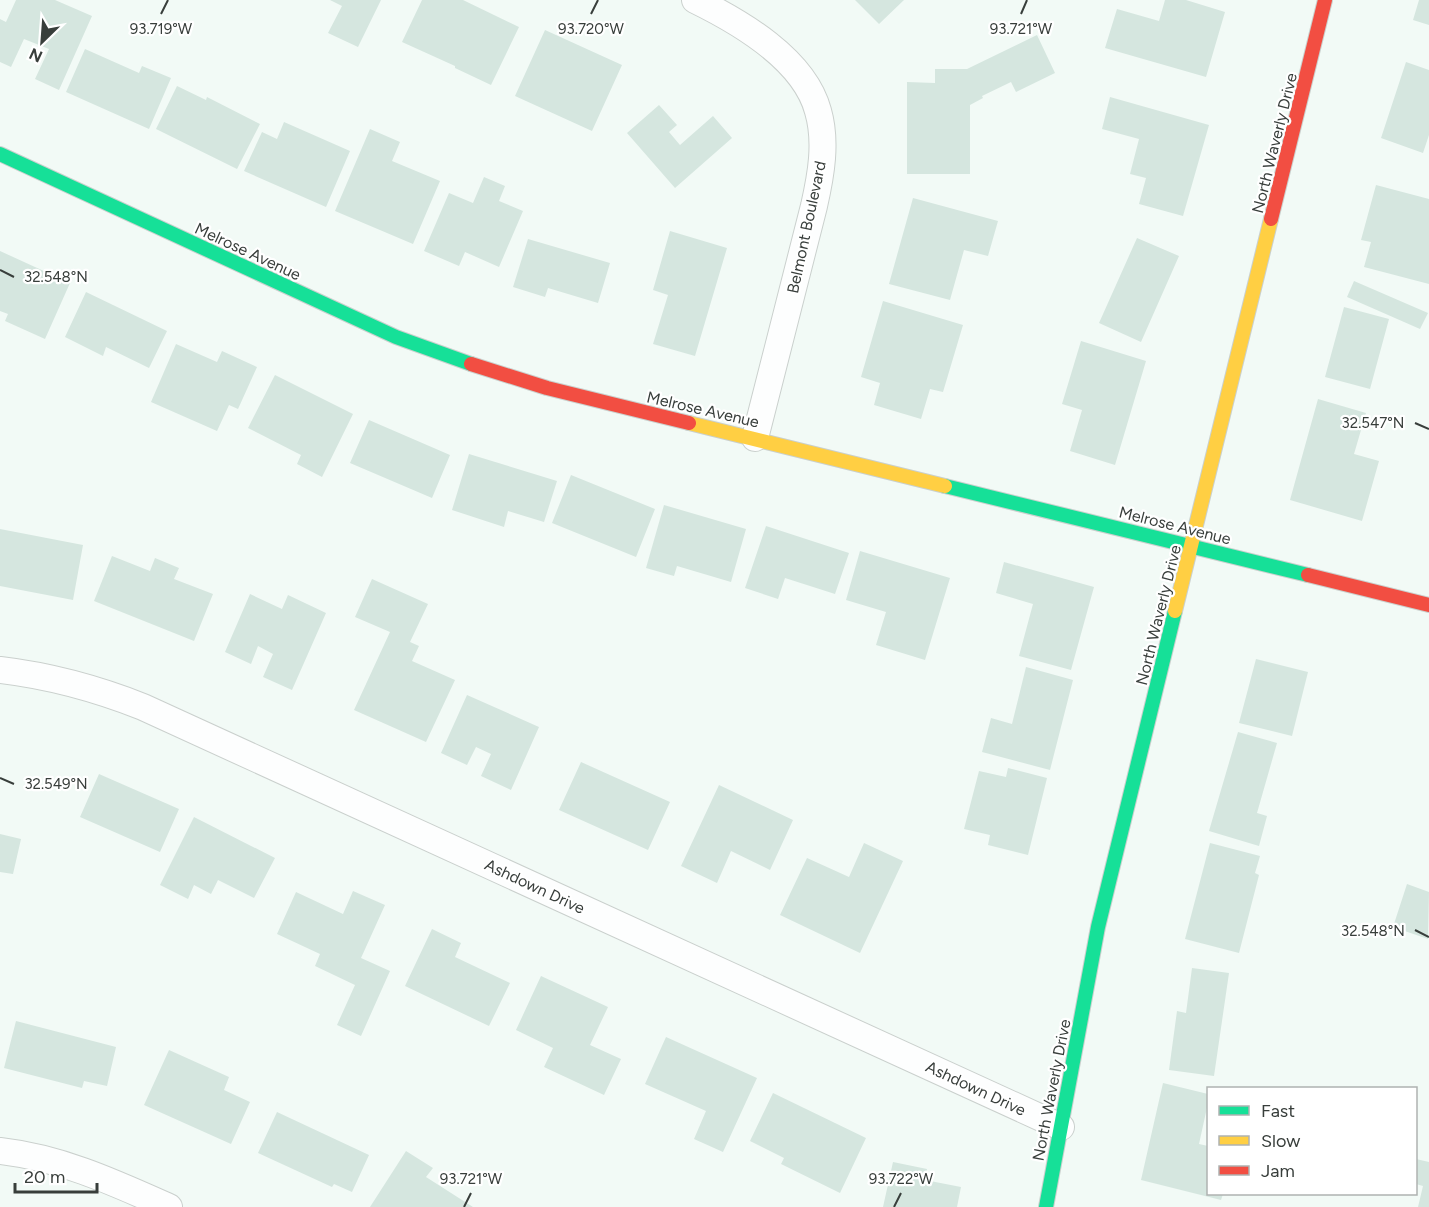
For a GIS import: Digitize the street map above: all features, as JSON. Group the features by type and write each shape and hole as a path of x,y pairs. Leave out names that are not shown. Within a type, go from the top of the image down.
{"street":[{"name":"Belmont Boulevard","path":"695,0 755,33 785,59 805,84 818,110 820,120 822,171 755,438"},
{"name":"North Waverly Drive","path":"1046,1207 1098,927 1325,0"},
{"name":"Melrose Avenue","path":"0,154 406,341 490,371 547,388 1429,605"},
{"name":"Ashdown Drive","path":"0,670 65,680 106,692 143,707 1061,1127"},
{"path":"0,1151 39,1156 70,1165 169,1207"}],"building":[{"path":"16,0 55,0 92,16 59,90 35,79 49,49 24,39 11,67 0,62 0,19 6,22"},
{"path":"330,0 381,0 358,47 328,33 342,6"},
{"path":"422,0 463,0 519,27 491,85 402,42"},
{"path":"855,0 904,0 879,24"},
{"path":"1165,0 1186,0 1225,12 1206,77 1105,48 1117,9 1159,21"},
{"path":"1419,0 1429,0 1429,25 1413,20"},
{"path":"545,30 622,65 592,131 515,96"},
{"path":"1037,35 1055,73 1016,92 1011,82 982,96 983,98 970,105 970,174 907,174 907,82 935,83 935,69 967,69"},
{"path":"85,49 139,73 142,66 171,78 149,129 66,92"},
{"path":"1406,62 1429,70 1429,135 1423,153 1381,138"},
{"path":"177,86 206,100 207,97 260,124 237,169 156,129"},
{"path":"1110,97 1209,125 1183,216 1139,204 1146,178 1130,174 1139,139 1102,129"},
{"path":"659,105 677,125 669,132 680,145 713,116 732,138 675,188 627,133"},
{"path":"284,122 350,151 326,207 244,171 262,132 277,139"},
{"path":"370,129 400,142 392,161 440,181 413,244 335,211"},
{"path":"484,177 505,186 499,201 523,211 499,267 465,252 459,266 424,251 449,193 473,203"},
{"path":"1376,185 1429,199 1429,284 1364,267 1371,242 1361,240"},
{"path":"913,198 998,221 988,256 964,250 950,300 889,284"},
{"path":"670,231 727,248 695,356 653,344 668,295 653,290"},
{"path":"1137,238 1179,256 1141,342 1099,323"},
{"path":"528,239 610,263 598,303 548,288 545,297 513,287"},
{"path":"0,251 70,283 45,339 5,321 8,314 0,311"},
{"path":"1354,281 1428,313 1420,329 1347,297"},
{"path":"86,292 167,331 149,368 106,347 103,356 65,337"},
{"path":"883,301 963,325 943,392 930,389 921,419 874,405 880,383 861,377"},
{"path":"1344,307 1389,319 1370,389 1325,377"},
{"path":"1081,341 1146,361 1115,465 1070,451 1082,410 1062,404"},
{"path":"176,344 217,362 222,351 257,367 238,409 229,405 217,431 151,402"},
{"path":"275,375 353,414 322,477 297,464 301,455 248,428"},
{"path":"1318,399 1366,413 1354,454 1379,461 1362,521 1290,500"},
{"path":"369,420 450,455 432,498 350,463"},
{"path":"469,454 557,481 544,522 508,511 504,527 452,510"},
{"path":"571,475 655,509 636,557 552,523"},
{"path":"664,505 746,529 731,582 677,566 674,576 646,568"},
{"path":"766,526 849,553 835,594 785,578 778,599 745,588"},
{"path":"0,529 83,545 73,600 0,586"},
{"path":"860,551 950,578 925,660 876,645 886,612 846,600"},
{"path":"112,556 150,571 155,558 179,568 174,579 213,594 194,641 94,601"},
{"path":"1004,562 1094,587 1071,670 1019,656 1033,604 996,593"},
{"path":"372,579 428,604 410,642 419,646 412,661 455,680 426,742 354,710 390,632 355,617"},
{"path":"250,594 282,609 288,595 326,613 292,690 263,677 273,654 258,646 251,664 225,652"},
{"path":"1256,659 1308,672 1292,736 1239,723"},
{"path":"1026,667 1073,680 1050,770 982,752 991,718 1012,724"},
{"path":"467,695 539,727 511,790 481,776 491,754 476,747 467,765 441,753"},
{"path":"1238,732 1277,743 1257,813 1267,816 1259,846 1209,831"},
{"path":"581,762 670,802 648,850 559,810"},
{"path":"1008,768 1047,778 1028,855 988,845 990,835 964,829 979,771 1006,777"},
{"path":"99,774 179,809 160,852 80,817"},
{"path":"719,785 793,820 770,870 731,851 717,883 681,866"},
{"path":"194,817 275,858 254,898 218,880 211,894 194,885 188,899 160,885"},
{"path":"0,834 21,839 13,874 0,872"},
{"path":"864,843 903,861 860,953 780,915 807,858 849,877"},
{"path":"1210,843 1260,856 1255,873 1259,875 1239,953 1185,939"},
{"path":"1407,884 1429,892 1428,939 1393,927"},
{"path":"353,891 385,905 361,958 390,971 361,1036 337,1025 355,985 315,966 320,954 277,934 296,892 343,914"},
{"path":"432,929 461,943 455,957 510,983 489,1026 405,986"},
{"path":"1192,968 1229,973 1214,1076 1169,1070 1177,1011 1186,1013"},
{"path":"541,976 608,1007 590,1045 621,1059 604,1095 544,1067 553,1048 516,1030"},
{"path":"16,1021 116,1047 107,1086 84,1081 82,1088 4,1068"},
{"path":"666,1037 757,1078 723,1152 694,1139 706,1111 645,1084"},
{"path":"169,1050 229,1077 224,1090 250,1102 231,1144 144,1105"},
{"path":"1163,1083 1207,1094 1207,1108 1199,1144 1207,1146 1207,1195 1223,1195 1221,1200 1141,1180"},
{"path":"773,1093 866,1138 840,1193 781,1164 784,1158 750,1141"},
{"path":"277,1112 369,1155 352,1192 334,1184 332,1187 258,1153"},
{"path":"406,1151 433,1168 426,1177 473,1207 370,1207"},
{"path":"1417,1159 1429,1162 1429,1207 1418,1207 1423,1186 1417,1184"},
{"path":"893,1162 927,1169 925,1180 961,1187 957,1207 883,1207"}],"traffic: fast":[{"path":"0,154 396,337 471,364"},
{"path":"945,486 1308,575"},
{"path":"1046,1207 1098,927 1175,611"}],"traffic: slow":[{"path":"1175,611 1271,219"},
{"path":"689,423 945,486"}],"traffic: jam":[{"path":"1271,219 1325,0"},
{"path":"471,364 547,388 689,423"},
{"path":"1308,575 1429,605"}]}
